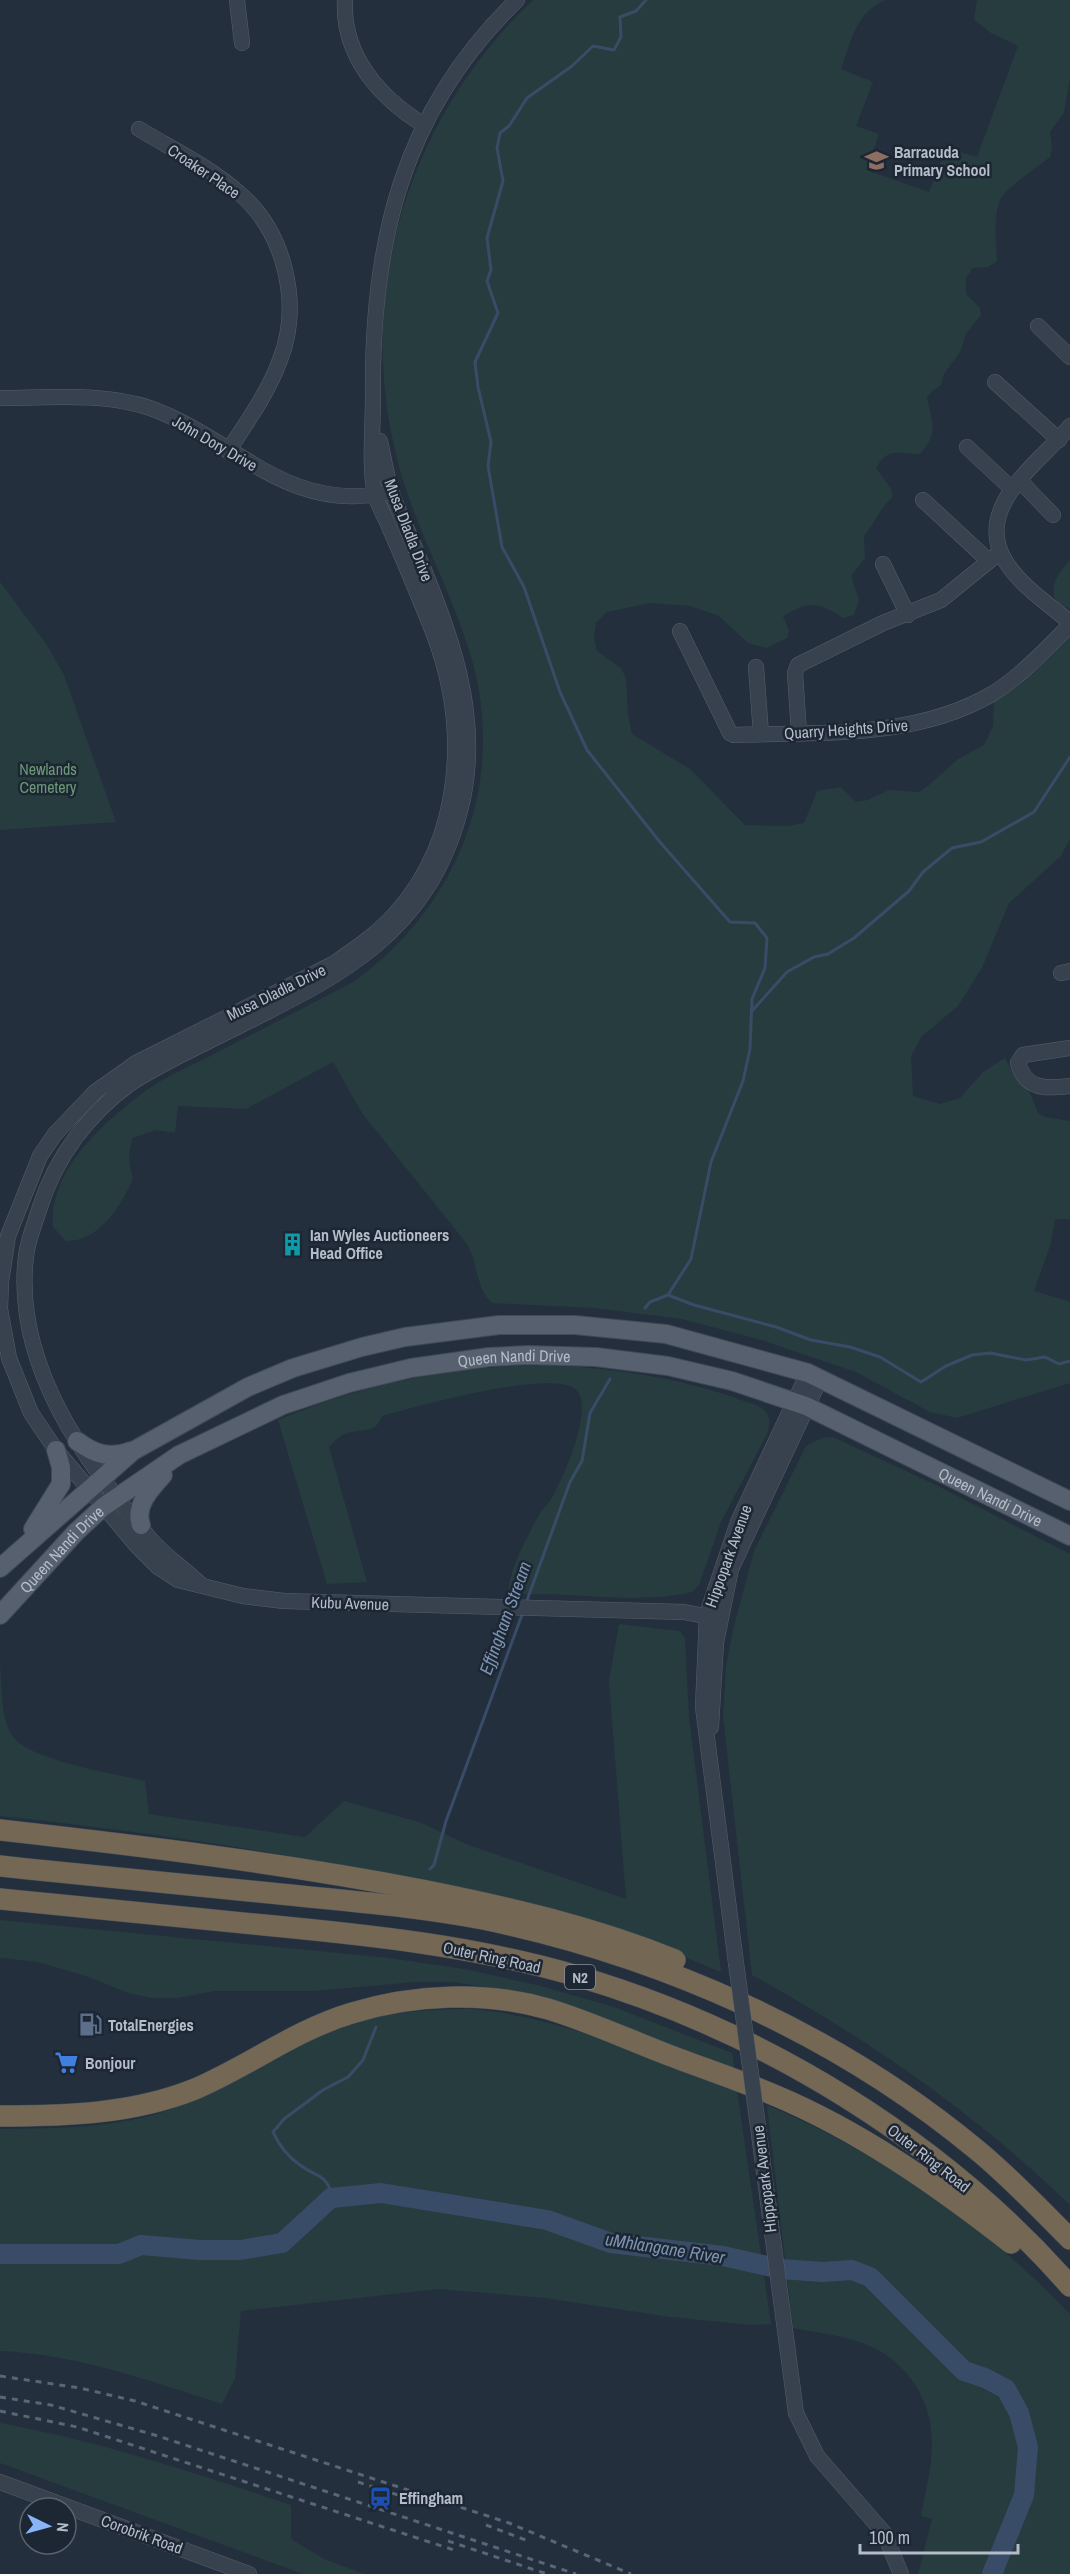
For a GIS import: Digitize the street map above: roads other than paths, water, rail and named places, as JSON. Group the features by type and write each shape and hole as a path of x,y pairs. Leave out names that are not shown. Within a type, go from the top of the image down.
{"highway":[{"path":"0,1830 271,1863 378,1882 549,1919 641,1947 761,2000 834,2040 934,2108 978,2151"},
{"name":"Outer Ring Road","path":"0,1866 433,1911 481,1919 588,1946 656,1968 777,2021 897,2091 978,2151 1070,2239"},
{"name":"Outer Ring Road","path":"0,1899 405,1941 514,1961 619,1990 706,2024 749,2044 792,2066 856,2104 894,2129 984,2202 1070,2286"},
{"path":"0,2116 59,2116 132,2107 192,2090 320,2023 385,2005 456,1998 519,2003 548,2009 775,2095 843,2129 968,2210 1070,2290"}],"main road":[{"name":"Queen Nandi Drive","path":"0,1568 29,1540 133,1451 248,1387 293,1368 343,1352 405,1337 482,1326 544,1324 640,1330 702,1343 814,1376 1070,1501"},
{"name":"Queen Nandi Drive","path":"0,1615 76,1532 110,1502 179,1455 283,1406 349,1383 411,1368 489,1357 528,1355 626,1360 723,1379 800,1404 1070,1536"},
{"path":"77,1441 91,1451 103,1455 120,1455 133,1451"},
{"path":"29,1540 35,1524 54,1499 61,1484 61,1467 56,1450"},
{"path":"141,1525 139,1515 146,1494 179,1455"}],"street":[{"path":"237,0 242,43"},
{"path":"345,0 350,39 363,68 387,99 424,125"},
{"name":"Musa Dladla Drive","path":"110,1502 95,1484 56,1450 31,1413 20,1391 9,1358 0,1309 4,1252 8,1236 40,1156 69,1119 95,1092 119,1073 333,964 365,942 396,913 423,875 442,827 453,787 457,749 448,679 428,621 375,495 372,355 380,264 400,183 424,125 472,49 517,0"},
{"name":"Croaker Place","path":"139,129 242,195 269,230 282,257 289,306 286,339 281,358 266,391 228,451"},
{"path":"1038,326 1070,357"},
{"path":"995,382 1059,440"},
{"name":"John Dory Drive","path":"0,398 95,397 133,403 172,417 271,476 308,490 348,498 391,492"},
{"name":"Musa Dladla Drive","path":"95,1484 77,1441 43,1375 31,1340 26,1307 25,1285 30,1239 56,1167 78,1133 103,1106 132,1083 168,1061 316,987 363,957 393,931 418,903 435,877 450,845 467,780 469,717 465,689 436,601 391,492 373,408"},
{"path":"799,733 795,673 798,665 883,623 908,615 952,593 994,557 998,516 1016,485 1070,426"},
{"path":"967,447 1053,515"},
{"path":"923,500 994,557 1070,623"},
{"path":"883,564 908,615"},
{"name":"Quarry Heights Drive","path":"680,631 730,733 734,735 912,725 968,707 1014,677 1070,623"},
{"path":"756,668 761,734"},
{"path":"1067,1049 1023,1055 1018,1066 1026,1079 1036,1086 1049,1088 1070,1086"},
{"name":"Hippopark Avenue","path":"814,1376 800,1404 713,1616 703,1707 792,2394 805,2436 831,2474 884,2533 901,2574"},
{"name":"Kubu Avenue","path":"110,1502 141,1525 153,1541 200,1584"},
{"name":"Kubu Avenue","path":"110,1502 158,1567 178,1580 243,1596 284,1601 540,1608 713,1616"},
{"name":"Corobrik Road","path":"0,2482 249,2574"}],"waterway":[{"path":"646,0 636,11 620,17 621,37 614,50 593,46 572,66 527,98 509,126 500,133 497,148 503,181 487,238 491,270 487,281 498,313 475,362 478,387 491,442 488,466 502,547 524,587 560,692 587,750 659,841 730,922 755,923 767,938 765,968 752,999 750,1049 743,1081 711,1162 691,1259 668,1295"},
{"path":"752,1011 787,972 814,957 828,954 854,938 909,891 923,872 952,848 981,842 1034,812 1070,757"},
{"path":"645,1308 650,1302 668,1295 694,1305 776,1327 811,1340 850,1347 880,1357 921,1382 946,1366 972,1355 990,1353 1026,1360 1045,1357 1059,1364 1070,1361"},
{"name":"Effingham Stream","path":"526,1603 570,1482 582,1461 590,1413 610,1379"},
{"name":"Effingham Stream","path":"430,1869 434,1865 446,1821 523,1612"},
{"name":"Effingham Stream","path":"321,2208 333,2195 326,2182 292,2158 281,2146 273,2132 284,2119 323,2090 348,2077 363,2060 376,2027"},
{"name":"uMhlangane River","path":"0,2254 119,2254 141,2245 200,2250 240,2250 282,2243 331,2198 381,2193 547,2220 611,2243 723,2256 781,2269 823,2272 852,2270 870,2277 964,2371 985,2378 1006,2389 1019,2413 1028,2447 1024,2495 992,2574"}],"railway":[{"path":"0,2376 80,2388 135,2401 509,2523 631,2574"},
{"path":"0,2397 51,2405 158,2436 576,2574"},
{"path":"0,2411 77,2427 457,2551"},
{"path":"358,2482 404,2497"},
{"path":"486,2525 531,2542"},
{"path":"448,2541 547,2574"}],"place":[{"name":"Barracuda Primary School","path":"876,161"},
{"name":"Ian Wyles Auctioneers Head Office","path":"292,1244"},
{"name":"TotalEnergies","path":"90,2025"},
{"name":"Bonjour","path":"67,2063"},
{"name":"Effingham","path":"381,2498"}],"park label":[{"name":"Newlands Cemetery","path":"48,778"}]}
